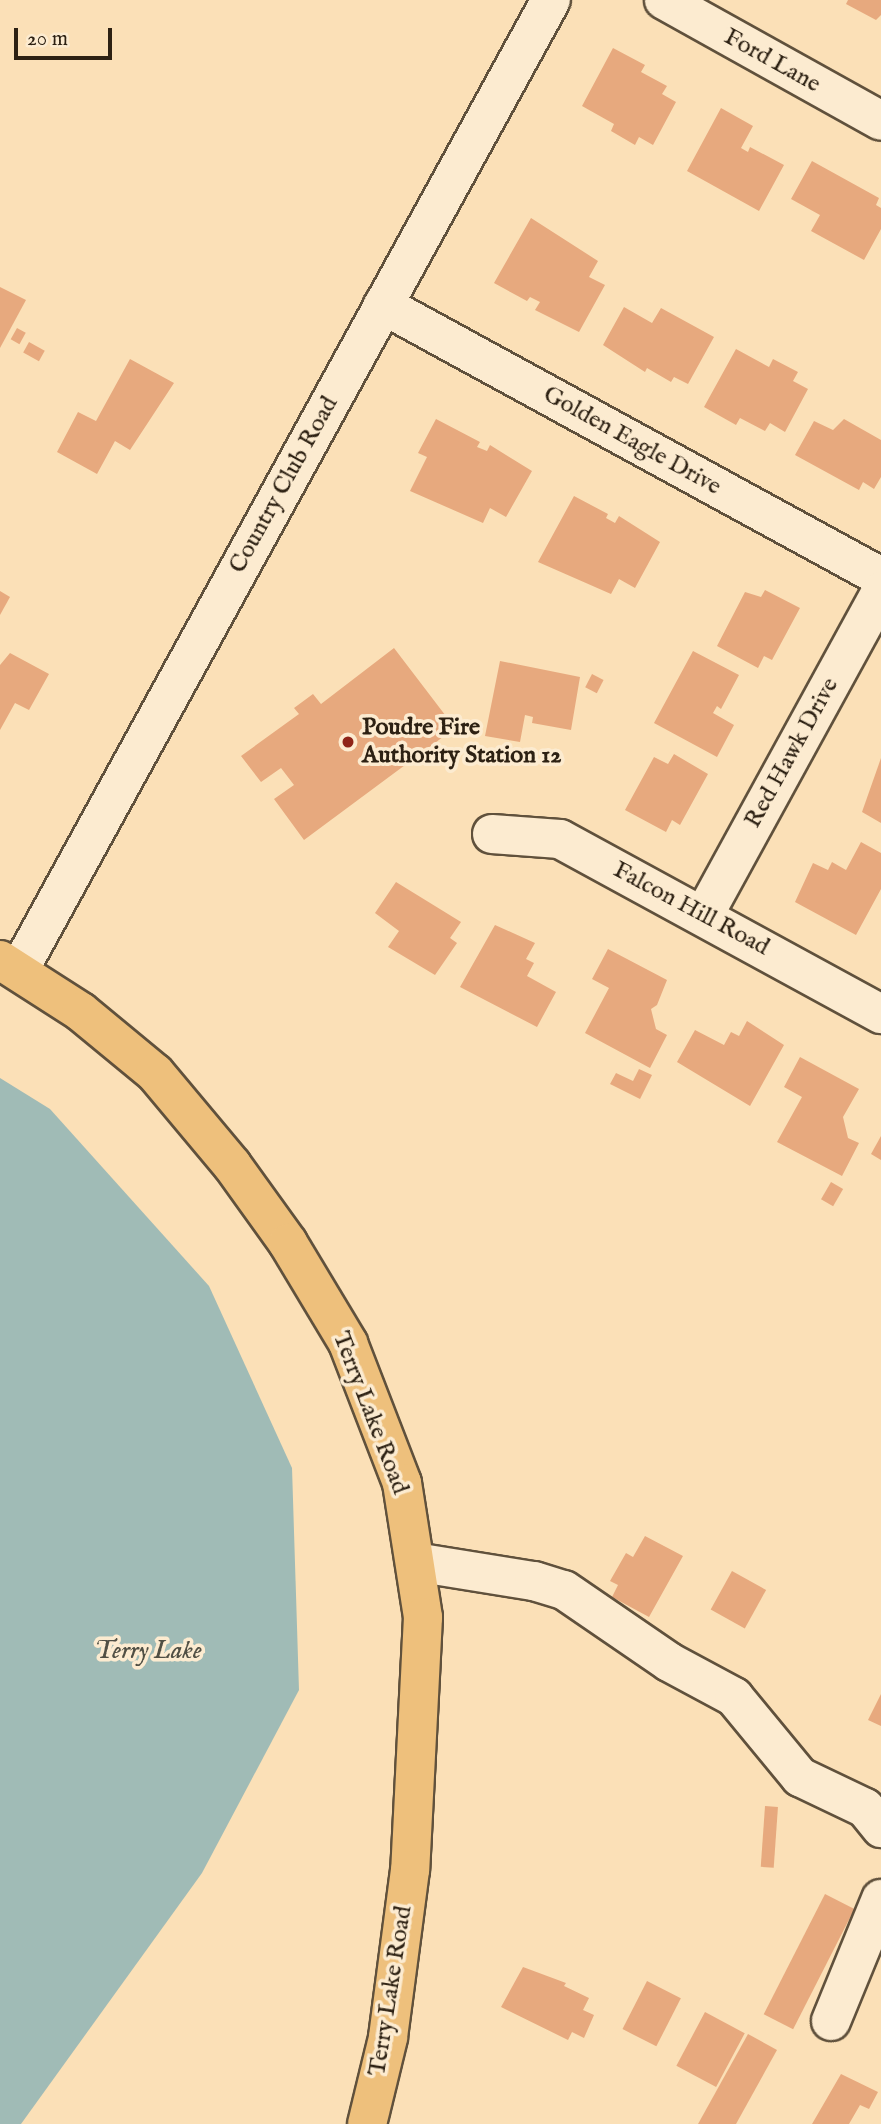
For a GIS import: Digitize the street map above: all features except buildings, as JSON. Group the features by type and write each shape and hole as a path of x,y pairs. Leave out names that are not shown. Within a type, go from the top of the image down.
{"main road":[{"name":"Terry Lake Road","path":"9,965 81,1012 155,1073 288,1243 348,1343 402,1483 424,1617 410,1870 388,2038 367,2124"}],"street":[{"name":"Country Club Road","path":"9,965 383,305 551,0"},
{"name":"Ford Lane","path":"664,0 881,121"},
{"name":"Golden Eagle Drive","path":"383,305 881,577"},
{"name":"Red Hawk Drive","path":"704,915 881,592"},
{"name":"Falcon Hill Road","path":"492,834 560,839 704,915 881,1014"},
{"path":"415,1562 534,1581 564,1590 669,1662 734,1697 800,1777 865,1808 881,1828"},
{"path":"831,2021 881,1899"}],"water":[{"name":"Terry Lake","path":"0,1078 50,1109 209,1286 292,1468 299,1690 202,1873 21,2124 0,2124"}],"place":[{"name":"Poudre Fire Authority Station 12","path":"348,742"}]}
